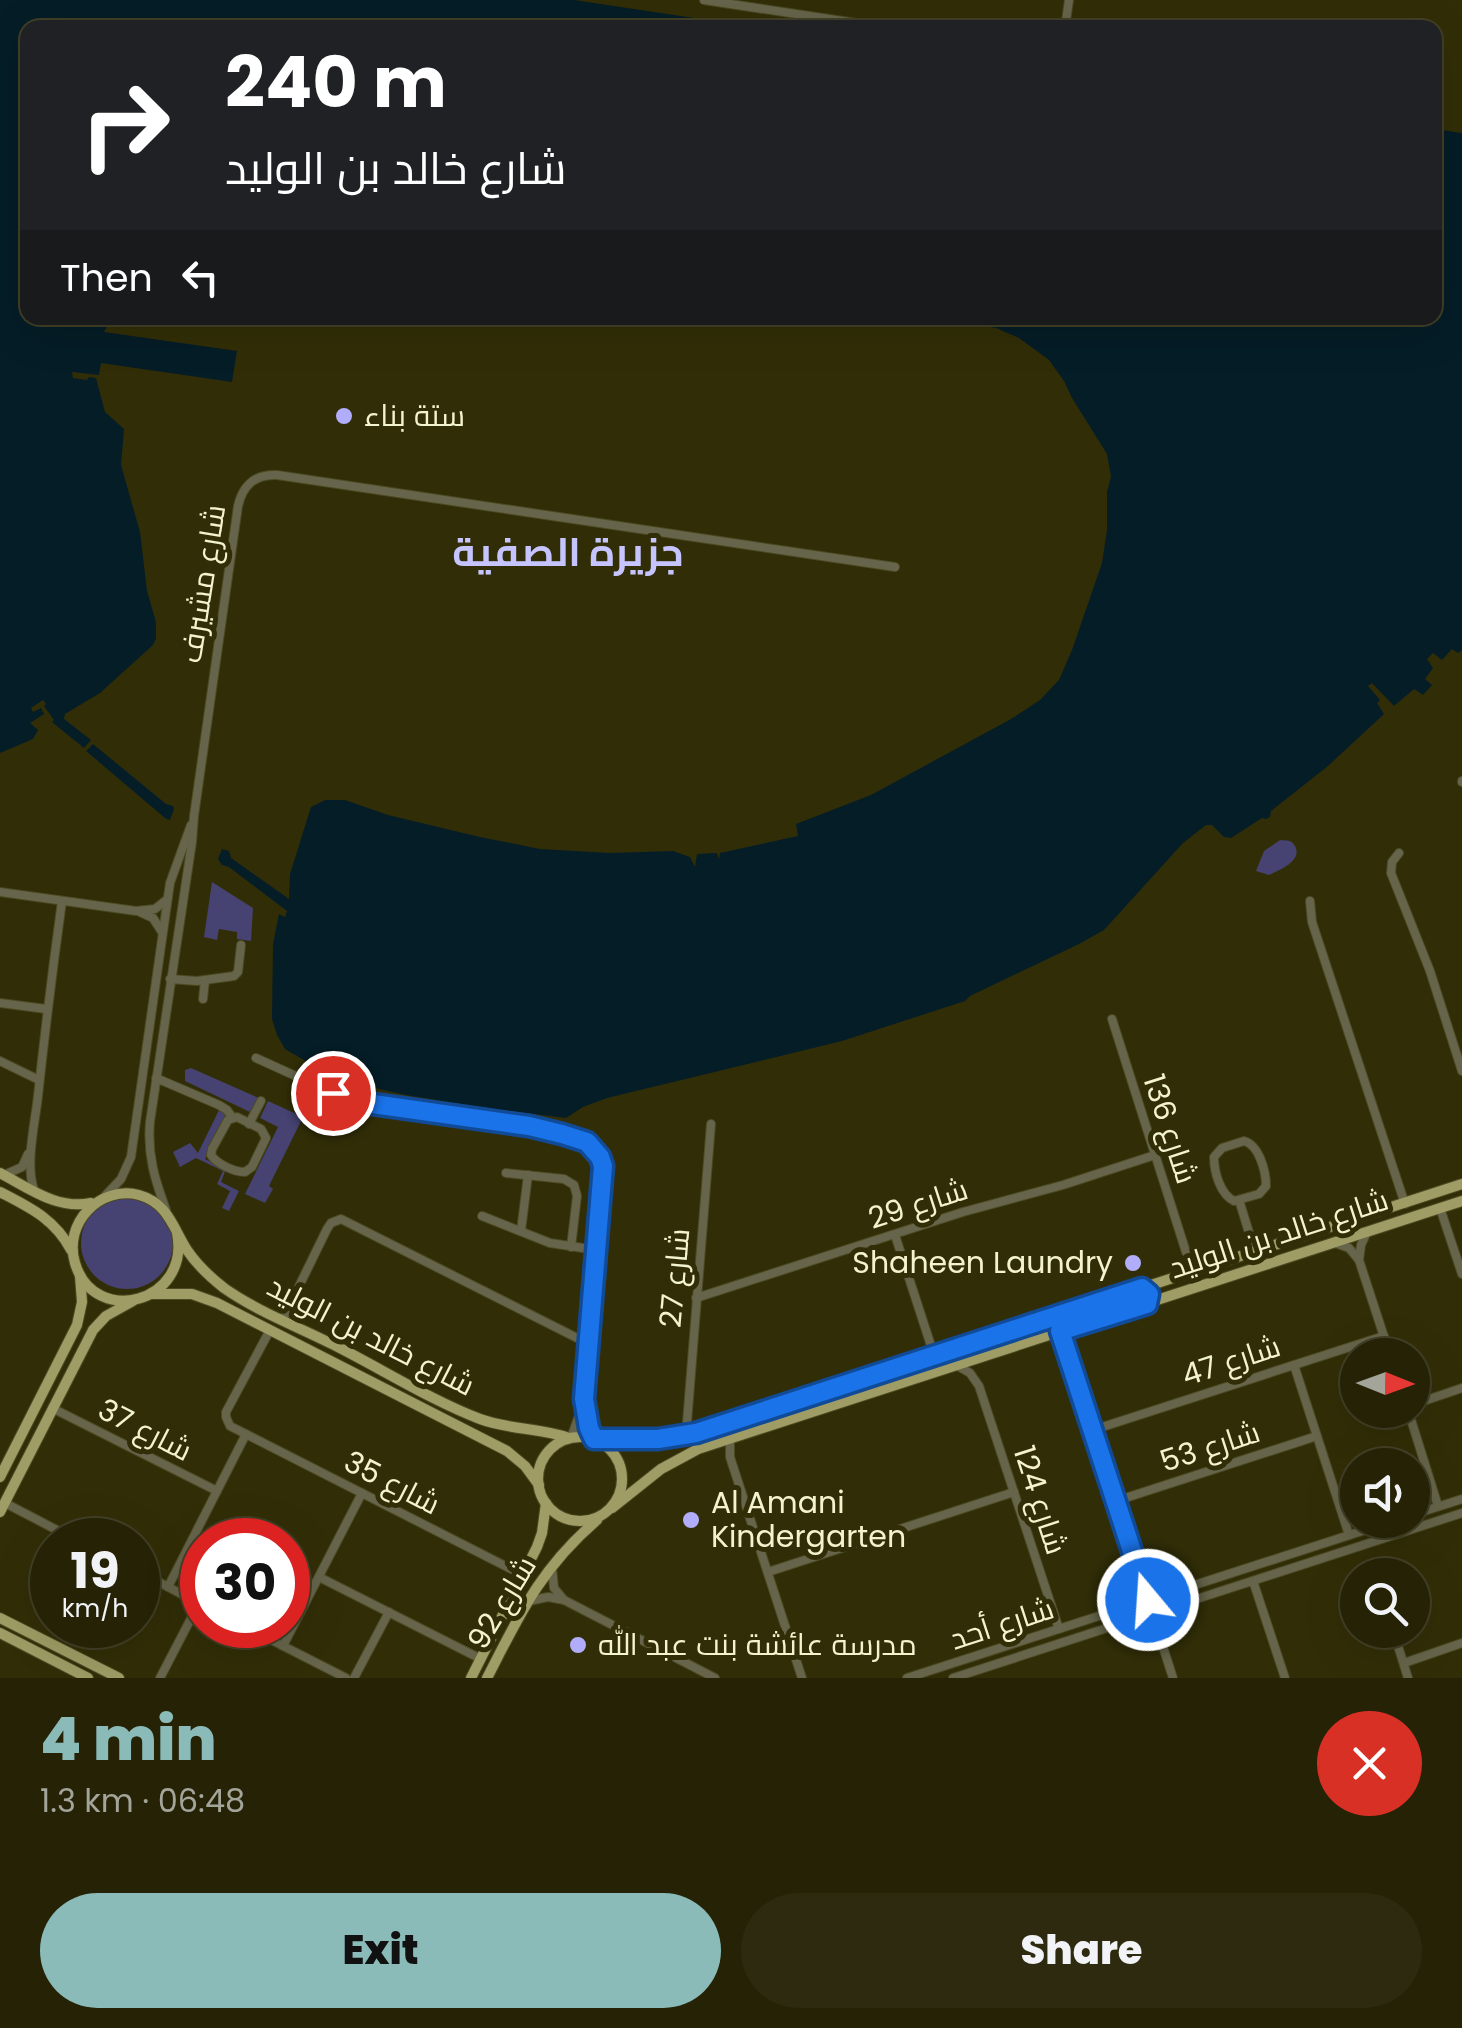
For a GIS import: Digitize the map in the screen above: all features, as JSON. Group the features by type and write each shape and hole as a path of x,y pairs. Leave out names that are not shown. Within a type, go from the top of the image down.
{"main road":[{"path":"2,1174 68,1205 88,1204 124,1193 144,1196 168,1214 178,1233 178,1257 164,1285 106,1316 93,1330 2,1507"},
{"name":"شارع خالد بن الوليد","path":"593,1439 686,1435 1462,1184"},
{"path":"0,1192 53,1224 68,1244 80,1275 82,1302 77,1325 0,1478"},
{"path":"73,1256 75,1230 84,1214 101,1199"},
{"name":"شارع خالد بن الوليد","path":"609,1510 673,1461 715,1443 1462,1201"},
{"name":"شارع خالد بن الوليد","path":"178,1233 193,1258 213,1279 238,1296 482,1420 570,1438"},
{"path":"80,1275 92,1289 109,1298 137,1300"},
{"path":"1163,1282 1160,1290 1167,1296"},
{"path":"1142,1288 1149,1294 1147,1304"},
{"name":"شارع خالد بن الوليد","path":"151,1294 178,1292 205,1297 507,1451 525,1466 539,1486"},
{"path":"570,1438 593,1439 616,1456 621,1468 619,1496 609,1510 585,1521 563,1518 546,1503 539,1474 548,1452 570,1438"},
{"name":"شارع 92","path":"471,1678 542,1532 546,1503"},
{"name":"شارع 92","path":"487,1678 526,1603 553,1564 609,1510"},
{"path":"0,1618 30,1633"},
{"path":"0,1633 88,1678"},
{"path":"47,1657 52,1648"},
{"path":"59,1648 119,1678"}],"street":[{"path":"704,0 836,20"},
{"name":"شارع مشيرف","path":"168,1214 154,1179 149,1151 156,1078 240,495 246,485 266,474 896,567"},
{"name":"شارع مشيرف","path":"101,1199 121,1179 131,1157 165,914 173,872 194,816"},
{"path":"1399,853 1392,862 1391,873 1430,971 1462,1071"},
{"path":"0,892 165,914 178,928"},
{"path":"136,910 155,909 168,898"},
{"path":"34,1190 32,1145 62,901"},
{"path":"1310,901 1312,922 1404,1204"},
{"path":"1302,908 1312,922"},
{"path":"136,910 153,918 162,932"},
{"path":"170,979 205,980 236,974 240,944"},
{"path":"202,999 205,980"},
{"path":"0,1003 46,1009"},
{"name":"شارع 136","path":"1112,1019 1186,1252 1198,1270"},
{"path":"256,1058 333,1093 366,1103 529,1126 578,1138 595,1148 603,1166 584,1399 570,1438"},
{"path":"0,1062 40,1080"},
{"path":"156,1078 223,1107 232,1117 264,1132 265,1142 252,1167 241,1173 211,1155 232,1117"},
{"path":"250,1124 261,1101"},
{"name":"شارع 27","path":"686,1435 712,1124"},
{"path":"1244,1141 1254,1145 1267,1182 1262,1192 1239,1200 1226,1196 1214,1161 1219,1150 1244,1141"},
{"path":"2,1174 22,1167 32,1145"},
{"name":"شارع 29","path":"696,1298 996,1202 1064,1186 1155,1156"},
{"path":"506,1173 570,1182 576,1192 571,1247"},
{"path":"521,1232 528,1175"},
{"path":"1239,1200 1255,1252"},
{"path":"575,1208 599,1212"},
{"path":"1440,1208 1462,1274"},
{"path":"482,1216 550,1242 596,1250"},
{"path":"283,1319 331,1224 341,1219 588,1344"},
{"path":"1359,1260 1367,1232"},
{"path":"894,1235 934,1355"},
{"path":"1334,1242 1349,1248 1359,1260 1384,1336"},
{"name":"شارع 136","path":"1185,1274 1186,1252"},
{"path":"168,1587 244,1433 227,1422 226,1412 270,1330"},
{"path":"1060,1331 1148,1600"},
{"name":"شارع 47","path":"1093,1430 1384,1336"},
{"path":"979,1386 986,1355"},
{"name":"شارع 124","path":"956,1364 979,1386 1059,1628"},
{"path":"1294,1365 1340,1505"},
{"path":"1430,1400 1462,1388"},
{"path":"584,1399 593,1439"},
{"name":"شارع 37","path":"52,1408 216,1491"},
{"path":"1416,1428 1438,1506"},
{"name":"شارع 35","path":"244,1433 523,1575"},
{"name":"شارع 53","path":"1116,1501 1317,1436"},
{"path":"730,1438 730,1456 802,1678"},
{"path":"715,1443 730,1456"},
{"path":"768,1572 1014,1492"},
{"path":"310,1594 362,1493"},
{"path":"1430,1509 1462,1498"},
{"path":"2,1507 30,1519"},
{"name":"شارع أحد","path":"1430,1524 1462,1513"},
{"name":"شارع أحد","path":"907,1678 1341,1538"},
{"name":"شارع أحد","path":"953,1678 969,1676 1387,1538"},
{"path":"553,1564 554,1588 564,1600"},
{"path":"319,1577 480,1659"},
{"path":"1254,1581 1284,1678"},
{"path":"160,1583 180,1593"},
{"path":"1161,1596 1159,1606 1165,1609"},
{"path":"526,1603 540,1597 564,1600 716,1678"},
{"path":"354,1678 389,1612"},
{"path":"1152,1614 1173,1678"},
{"path":"160,1678 180,1642"},
{"path":"1404,1663 1462,1643"},
{"path":"287,1648 346,1678"},
{"path":"1399,1648 1408,1678"},
{"path":"939,1668 942,1678"}],"shaded area":[{"path":"1280,840 1295,846 1293,860 1269,875 1256,871 1264,851"},
{"path":"212,882 253,908 251,941 237,939 237,932 219,929 217,940 204,937"},
{"path":"191,1068 261,1099 252,1113 185,1081 185,1070"},
{"path":"268,1101 303,1117 269,1186 273,1189 265,1203 245,1194 278,1127 260,1118"},
{"path":"220,1108 228,1113 205,1159 226,1169 221,1182 239,1191 229,1211 222,1208 230,1191 217,1184 223,1171 196,1158 180,1167 173,1152 190,1143 198,1153"},
{"path":"127,1197 145,1200 160,1210 170,1225 170,1261 160,1276 145,1286 127,1289 109,1286 94,1276 84,1261 81,1243 84,1225 94,1210 109,1200"}],"water":[{"path":"0,0 574,0 707,20 20,20 20,325 108,325 104,332 237,351 232,382 101,363 99,375 72,372 73,378 96,378 105,412 124,429 121,465 140,532 156,639 100,693 65,714 64,719 91,740 84,748 52,722 43,700 31,708 33,712 41,708 44,714 30,723 38,730 33,739 0,753"},
{"path":"1442,130 1462,133 1462,650 1458,653 1452,649 1442,660 1433,653 1427,659 1433,668 1425,679 1432,685 1423,695 1414,689 1394,706 1372,683 1368,686 1380,700 1377,703 1384,714 1271,811 1270,817 1231,838 1206,825 1183,843 1104,930 965,1001 842,1041 607,1098 566,1118 362,1085 323,1071 285,1049 272,1019 273,944 279,914 285,917 287,911 218,859 222,849 229,851 231,858 289,899 290,874 311,807 325,800 345,800 388,815 540,849 673,851 690,857 695,867 697,854 717,853 719,859 720,853 798,836 796,824 871,795 1040,700 1059,680 1102,563 1111,477 1107,454 1049,360 1019,338 978,325 1442,325"},
{"path":"93,744 173,806 170,820 86,751"}],"place":[{"name":"ستة بناء","path":"344,416"},
{"name":"Shaheen Laundry","path":"1133,1263"},
{"name":"Al Amani Kindergarten","path":"691,1520"},
{"name":"مدرسة عائشة بنت عبد الله","path":"578,1645"}],"district":[{"name":"جزيرة الصفية","path":"568,552"}],"route":[{"path":"333,1093 366,1103 529,1126 578,1138 595,1148 603,1166 584,1399 594,1439 658,1439 696,1433 1142,1288 1150,1297 1147,1304 1060,1331 1148,1600"}]}
